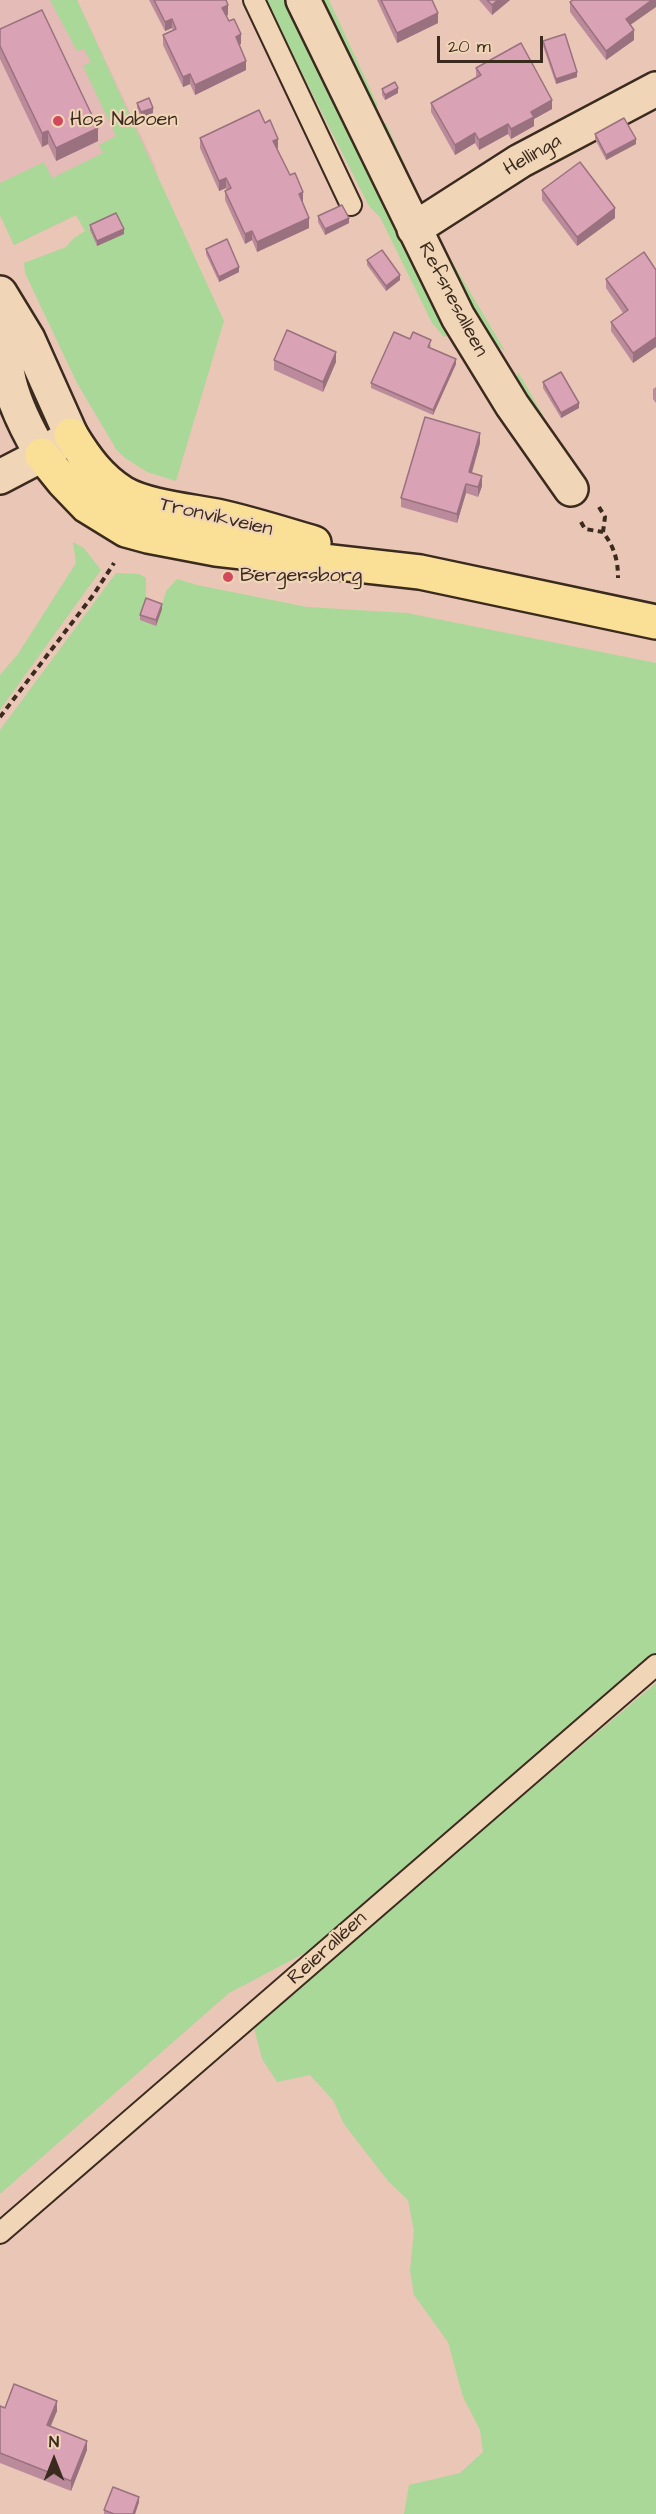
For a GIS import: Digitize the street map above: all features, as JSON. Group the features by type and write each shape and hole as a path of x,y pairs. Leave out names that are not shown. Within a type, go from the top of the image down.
{"main road":[{"name":"Tronvikveien","path":"71,435 88,463 108,482 124,494 143,502 224,518 420,572 656,622"},
{"name":"Tronvikveien","path":"42,456 87,506 126,530 216,549 420,572"}],"street":[{"name":"Refsnesalleen","path":"303,0 458,317 500,386 571,489"},
{"name":"Hellinga","path":"414,229 520,161 656,89"},
{"path":"0,477 42,456 71,435 28,339 2,298"},
{"path":"2,298 2,344 9,386 22,422 42,456"}],"lane":[{"path":"254,0 351,205"},
{"name":"Reieralléen","path":"0,2233 656,1665"}],"path":[{"path":"571,489 587,492 605,517 603,532 614,547 618,563 618,578"},
{"path":"0,717 94,594 119,555"}],"shaded area":[{"path":"0,0 77,0 155,165 157,177 14,245 0,215"}],"green space":[{"path":"50,0 77,0 224,321 176,481 147,472 125,458 116,449 77,383 25,273 24,263 66,247 85,231 76,215 14,245 0,215 0,183 44,162 52,178 103,153 99,145 116,136 83,66 91,62 84,49 77,51"},
{"path":"265,0 291,0 449,334 444,337 432,323 380,217 369,206"},
{"path":"316,0 329,0 378,106 373,108"},
{"path":"386,123 426,212 419,212 379,126"},
{"path":"438,238 505,351 485,337 437,248"},
{"path":"518,372 573,467 516,383"},
{"path":"73,542 84,548 101,570 0,710 0,675 18,654 76,563"},
{"path":"116,573 139,574 146,578 146,603 156,625 166,591 177,579 307,607 407,613 656,663 656,1652 309,1951 229,1993 0,2194 0,730"},
{"path":"656,1683 656,2514 404,2514 409,2485 460,2473 483,2452 480,2430 463,2397 448,2342 414,2295 410,2270 414,2231 408,2200 388,2181 344,2124 333,2100 310,2075 277,2082 262,2059 253,2024"}],"building":[{"path":"154,0 226,0 228,5 222,8 229,21 234,19 241,34 236,37 246,61 195,85 190,74 183,77 163,35 176,29 172,19 165,22"},
{"path":"381,0 432,0 438,13 397,33"},
{"path":"487,0 498,0 492,5"},
{"path":"573,0 652,0 626,19 634,30 606,51 570,2"},
{"path":"42,10 98,128 56,148 48,131 42,133 0,46 0,29"},
{"path":"565,34 577,72 556,79 543,41"},
{"path":"521,43 552,100 531,112 534,117 511,129 508,124 479,140 475,133 455,145 431,103 481,75 476,68"},
{"path":"395,82 398,88 385,95 382,89"},
{"path":"149,98 153,108 141,112 137,103"},
{"path":"259,110 265,123 270,120 278,139 273,141 290,175 295,173 303,192 299,194 309,218 257,242 252,231 245,234 225,191 231,188 226,178 219,181 200,138"},
{"path":"624,118 636,139 606,155 595,134"},
{"path":"580,162 615,208 577,237 542,190"},
{"path":"342,205 349,218 325,229 318,216"},
{"path":"116,213 124,229 97,241 90,225"},
{"path":"227,239 239,267 219,277 206,249"},
{"path":"382,250 400,275 386,286 367,260"},
{"path":"644,252 656,270 656,337 633,353 611,322 628,310 606,279"},
{"path":"287,330 336,352 323,382 274,360"},
{"path":"394,332 410,339 413,332 431,340 428,347 456,359 433,410 371,383"},
{"path":"561,372 579,403 561,413 543,382"},
{"path":"425,417 480,433 469,472 482,476 478,487 466,484 457,514 401,498"},
{"path":"146,598 162,604 156,620 140,615"},
{"path":"14,2384 57,2401 47,2425 87,2441 71,2481 0,2453 0,2406 5,2408"},
{"path":"113,2487 139,2497 133,2514 114,2514 104,2510"}],"place":[{"name":"Hos Naboen","path":"58,121"},
{"name":"Bergersborg","path":"228,577"}]}
